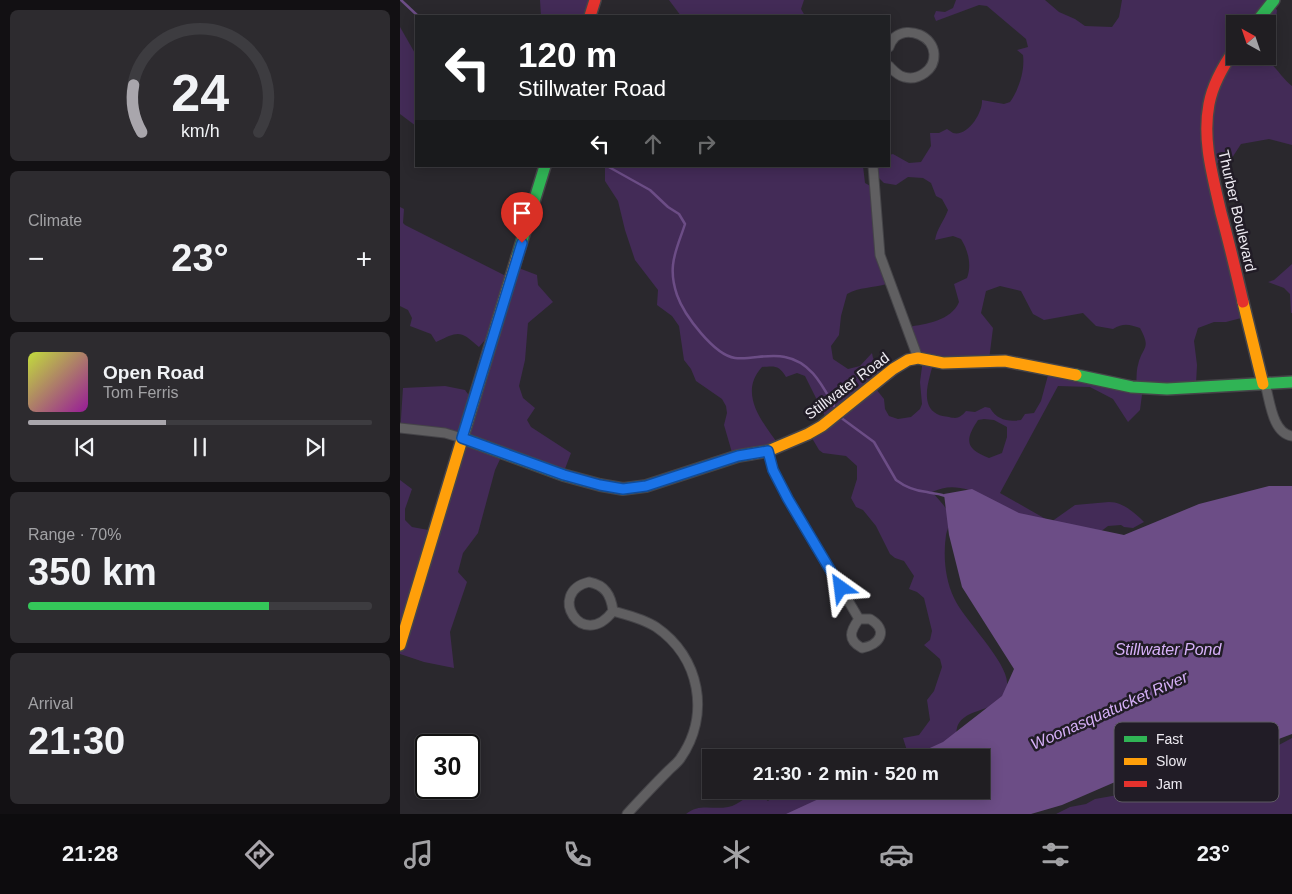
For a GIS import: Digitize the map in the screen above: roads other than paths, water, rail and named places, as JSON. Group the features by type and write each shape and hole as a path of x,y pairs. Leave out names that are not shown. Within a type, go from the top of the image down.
{"street":[{"path":"590,15 595,0"},
{"path":"1262,15 1274,0"},
{"path":"890,45 895,37 910,31 922,35 930,44 934,54 932,64 926,72 916,78 904,77 894,72 890,67"},
{"name":"Thurber Boulevard","path":"1226,62 1210,96 1206,142 1210,166 1264,384"},
{"path":"400,644 545,167"},
{"path":"873,167 880,256 918,358 943,362 1005,361 1132,387 1174,389 1292,382"},
{"name":"Stillwater Road","path":"462,438 564,475 600,485 623,489 646,486 738,456 768,451 808,434 822,426 893,369 908,360 918,358"},
{"path":"1264,384 1276,423 1282,432 1292,436"},
{"path":"400,428 445,433 462,438"},
{"path":"768,451 773,470 788,499 859,619"},
{"path":"589,582 597,584 610,595 613,611 594,625 579,623 572,616 570,596 582,584 589,582"},
{"path":"613,611 654,626 674,642 684,655 691,669 698,694 697,721 680,759 627,814"}],"water":[{"name":"Stillwater Pond","path":"1269,486 1292,486 1292,734 1279,739 1279,722 1114,722 1114,782 1062,805 1031,814 786,814 818,799 990,799 990,749 928,749 943,742 1002,696 1014,669 962,587 949,535 944,494 972,489 1019,513 1124,535 1199,504"}],"waterway":[{"path":"401,0 417,15"},
{"path":"609,167 650,190 668,207 679,214 685,224 674,260 674,284 686,313 709,342 718,350 735,358 779,356 802,364 815,376 834,406"},
{"path":"840,417 874,442 896,480 914,489 947,497"}],"water label":[{"name":"Woonasquatucket River","path":"1109,710"}]}
